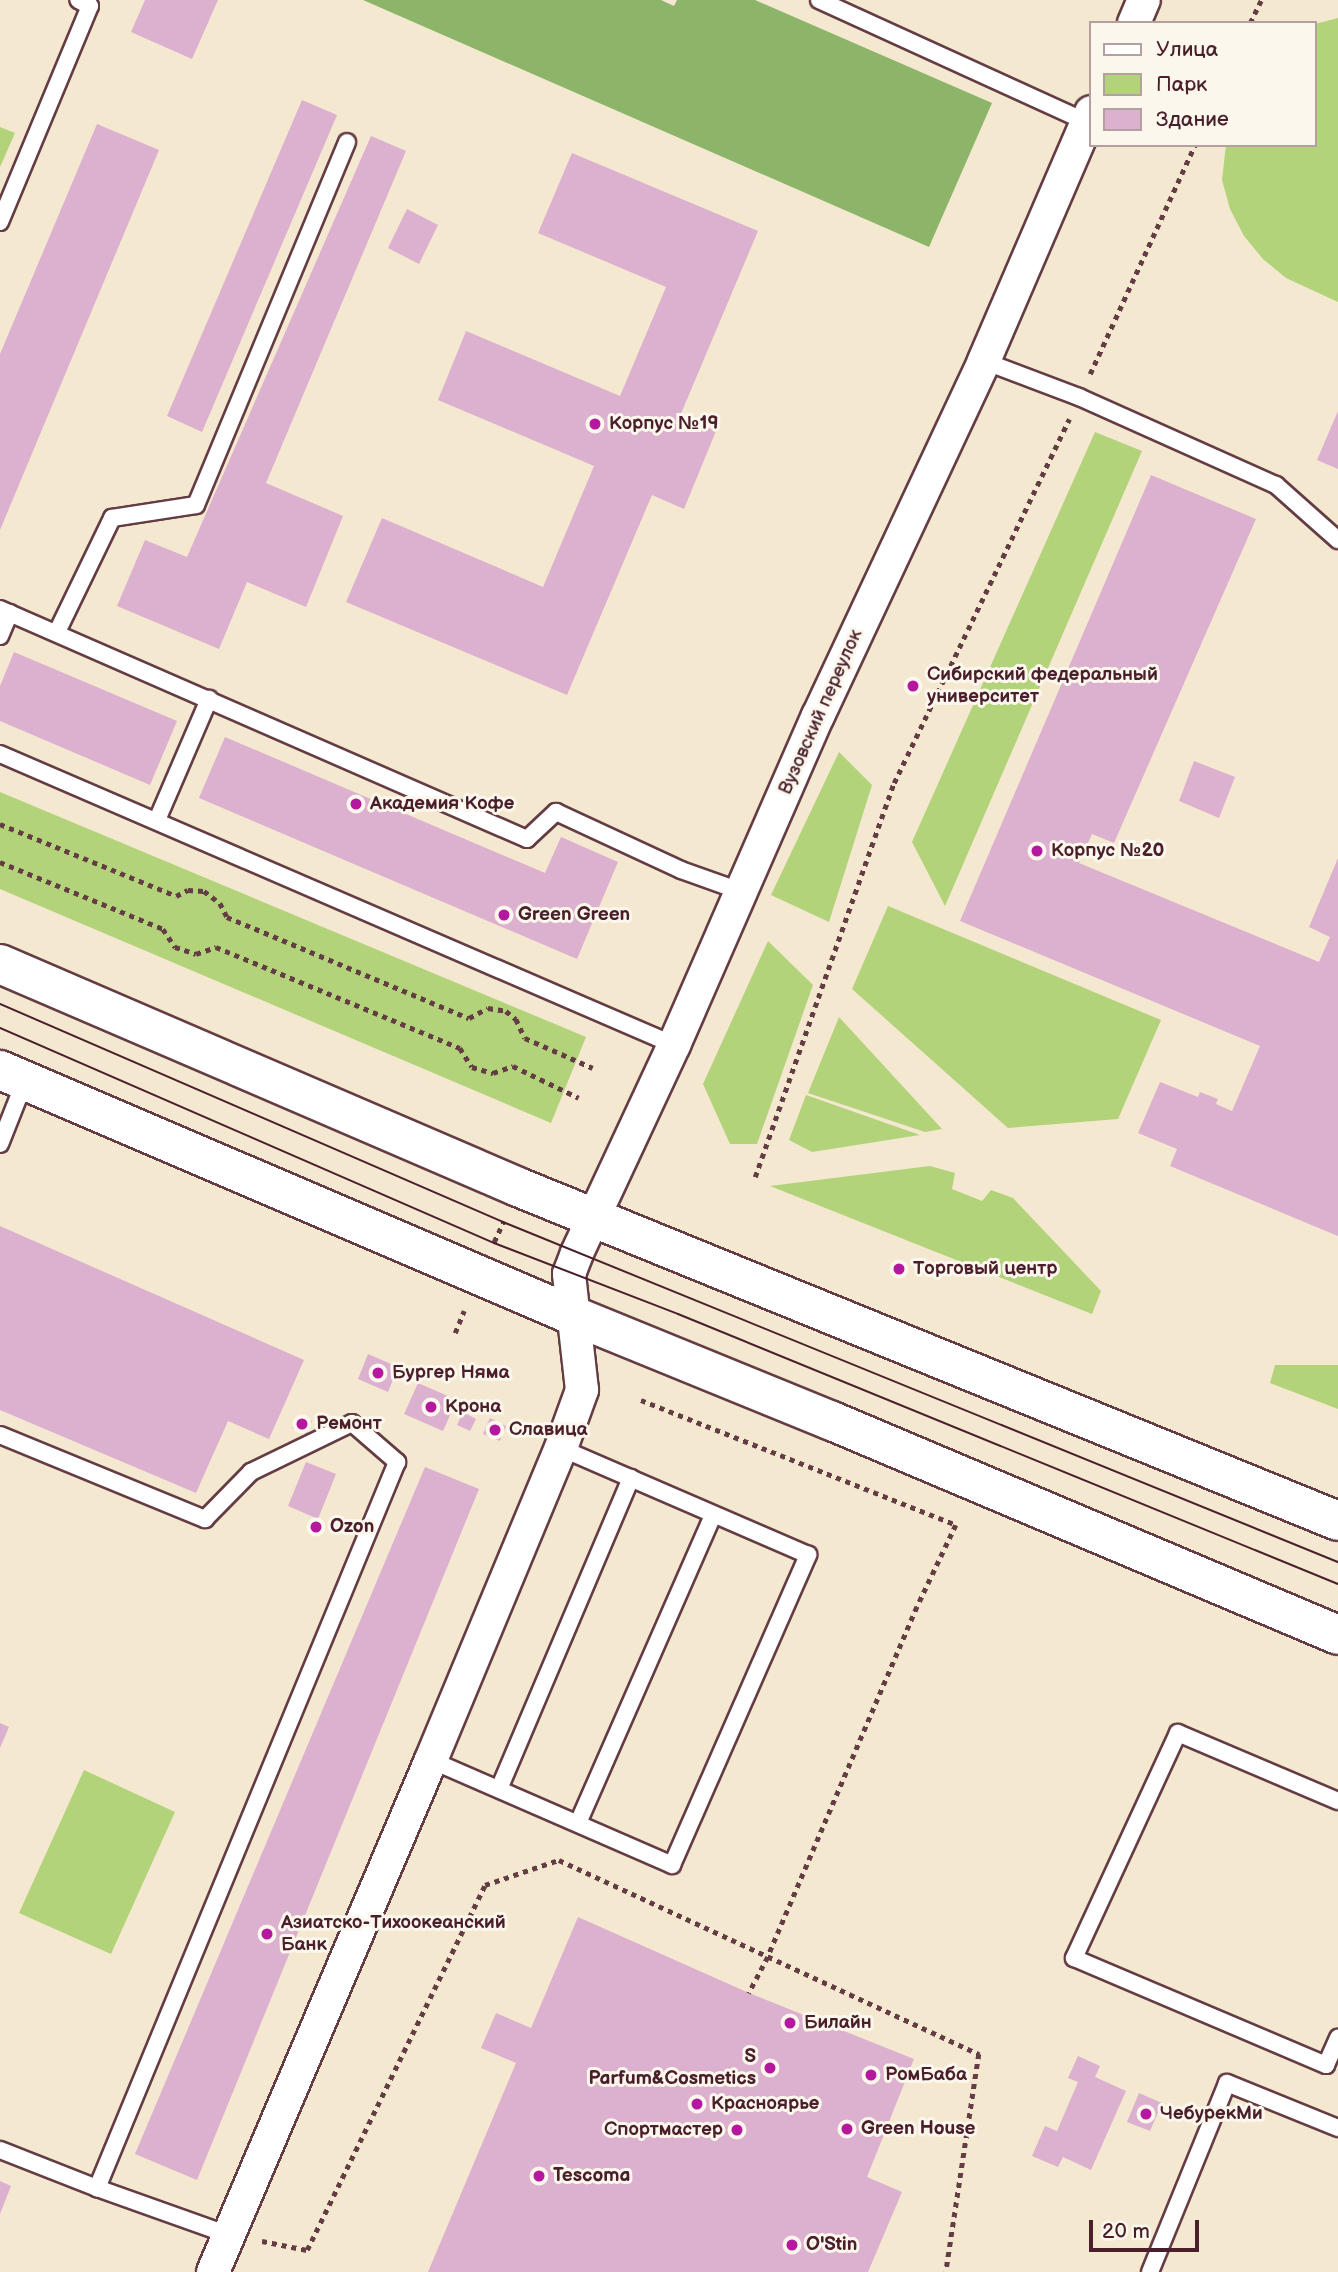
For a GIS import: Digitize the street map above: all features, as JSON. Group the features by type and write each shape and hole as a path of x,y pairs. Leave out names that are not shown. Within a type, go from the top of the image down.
{"highway":[{"path":"0,964 593,1217 1338,1521"},
{"path":"13,1075 572,1315 832,1420 1338,1635"}],"street":[{"path":"1135,21 1144,0"},
{"name":"Вузовский переулок","path":"213,2272 431,1760 561,1448 582,1390 569,1273 674,1045 818,716 984,361 1089,117"}],"lane":[{"path":"0,222 90,6 78,0"},
{"path":"817,1 1089,117"},
{"path":"57,632 112,518 196,505 347,142"},
{"path":"984,361 1079,397 1276,485 1338,540"},
{"path":"0,636 5,611 527,839 556,812 681,870 740,891"},
{"path":"156,820 209,699"},
{"path":"0,754 674,1045"},
{"path":"0,1144 13,1075"},
{"path":"0,1435 205,1519 251,1472 352,1423 397,1462 97,2188"},
{"path":"431,1760 672,1865 808,1555 561,1448"},
{"path":"499,1789 631,1478"},
{"path":"578,1823 713,1515"},
{"path":"1338,1801 1178,1732 1074,1958 1326,2065 1338,2038"},
{"path":"1150,2272 1227,2082 1338,2128"},
{"path":"0,2150 229,2235"}],"path":[{"path":"1251,21 1261,0"},
{"path":"755,1177 894,783 1079,397 1194,147"},
{"path":"0,824 176,896 188,890 204,891 220,902 226,917 469,1018 488,1008 506,1012 516,1019 525,1038 593,1068"},
{"path":"0,862 163,929 175,947 196,954 216,947 460,1048 472,1067 493,1073 513,1066 579,1098"},
{"path":"641,1400 956,1525 917,1607 768,1957 749,1993"},
{"path":"229,2235 307,2250 485,1885 559,1860 979,2054 946,2272"}],"green space":[{"path":"363,0 661,0 674,6 677,0 755,0 992,103 929,247"},
{"path":"1338,18 1338,302 1286,278 1263,259 1244,236 1230,209 1222,180 1226,147 1317,147 1317,23"},
{"path":"0,127 15,133 0,167"},
{"path":"1095,432 1142,451 945,906 912,842"},
{"path":"839,752 872,785 829,922 771,895"},
{"path":"0,792 586,1037 551,1123 0,889"},
{"path":"888,906 1161,1020 1118,1119 1008,1128 852,989"},
{"path":"768,941 813,985 757,1144 730,1144 703,1084"},
{"path":"839,1017 942,1129 925,1132 808,1093"},
{"path":"806,1095 920,1135 812,1152 789,1140"},
{"path":"930,1166 955,1173 952,1189 982,1201 991,1190 1013,1198 1101,1291 1092,1314 770,1186"},
{"path":"1275,1365 1338,1365 1338,1409 1270,1383"},
{"path":"84,1770 175,1812 111,1954 19,1913"}],"building":[{"path":"145,0 218,0 192,59 131,32"},
{"path":"302,100 337,115 202,432 167,416"},
{"path":"97,124 159,150 0,530 0,354"},
{"path":"371,136 406,151 266,483 343,516 306,607 247,582 219,649 117,606 145,540 187,557"},
{"name":"Корпус №19","path":"572,153 758,231 680,416 716,431 684,509 652,495 567,695 346,602 382,518 543,587 594,466 438,400 466,331 620,396 666,287 538,233"},
{"path":"407,209 438,225 419,264 388,248"},
{"path":"1338,411 1338,469 1317,460"},
{"name":"Корпус №20","path":"1151,475 1256,519 1114,843 1092,834 1079,863 1319,962 1330,937 1309,927 1338,858 1338,1236 1170,1166 1177,1149 1138,1133 1160,1082 1198,1097 1200,1092 1218,1099 1216,1104 1232,1111 1260,1046 960,921"},
{"path":"14,652 177,721 150,785 0,721 0,686"},
{"path":"225,737 545,873 561,837 618,862 577,959 199,798"},
{"path":"1194,761 1235,777 1219,818 1179,801"},
{"path":"0,1226 304,1360 269,1439 228,1421 196,1493 0,1410"},
{"name":"Бургер Няма","path":"368,1354 398,1367 388,1392 358,1379"},
{"name":"Крона","path":"418,1383 457,1400 443,1431 404,1414"},
{"path":"463,1412 476,1419 470,1431 457,1425"},
{"name":"Ремонт","path":"299,1415 312,1421 307,1434 292,1428"},
{"name":"Славица","path":"490,1418 506,1426 500,1441 483,1434"},
{"path":"306,1462 336,1474 318,1519 288,1506"},
{"path":"425,1467 479,1489 197,2180 135,2154"},
{"path":"0,1723 9,1727 0,1748"},
{"name":"Красноярье","path":"578,1917 749,1993 914,2059 867,2177 902,2192 868,2272 428,2272 516,2063 481,2048 496,2013 531,2028"},
{"path":"1078,2056 1100,2066 1095,2077 1126,2091 1091,2170 1063,2157 1058,2167 1032,2156 1045,2126 1057,2131 1078,2082 1068,2078"},
{"path":"1139,2093 1162,2103 1150,2131 1127,2122"},
{"path":"0,2181 11,2186 0,2214"}],"tram line":[{"path":"0,1004 503,1222 1338,1562"},
{"path":"0,1028 494,1243 678,1314 1338,1584"}],"place":[{"name":"Корпус №19","path":"595,424"},
{"name":"Сибирский федеральный университет","path":"913,686"},
{"name":"Академия Кофе","path":"356,804"},
{"name":"Корпус №20","path":"1037,851"},
{"name":"Green Green","path":"504,915"},
{"name":"Торговый центр","path":"899,1269"},
{"name":"Бургер Няма","path":"378,1373"},
{"name":"Крона","path":"431,1407"},
{"name":"Ремонт","path":"302,1424"},
{"name":"Славица","path":"495,1430"},
{"name":"Ozon","path":"316,1527"},
{"name":"Азиатско-Тихоокеанский Банк","path":"267,1934"},
{"name":"Билайн","path":"790,2023"},
{"name":"S Parfum&Cosmetics","path":"770,2068"},
{"name":"РомБаба","path":"871,2075"},
{"name":"Красноярье","path":"697,2104"},
{"name":"ЧебурекМи","path":"1146,2114"},
{"name":"Green House","path":"847,2129"},
{"name":"Спортмастер","path":"737,2130"},
{"name":"Tescoma","path":"539,2176"},
{"name":"O'Stin","path":"792,2245"}]}
